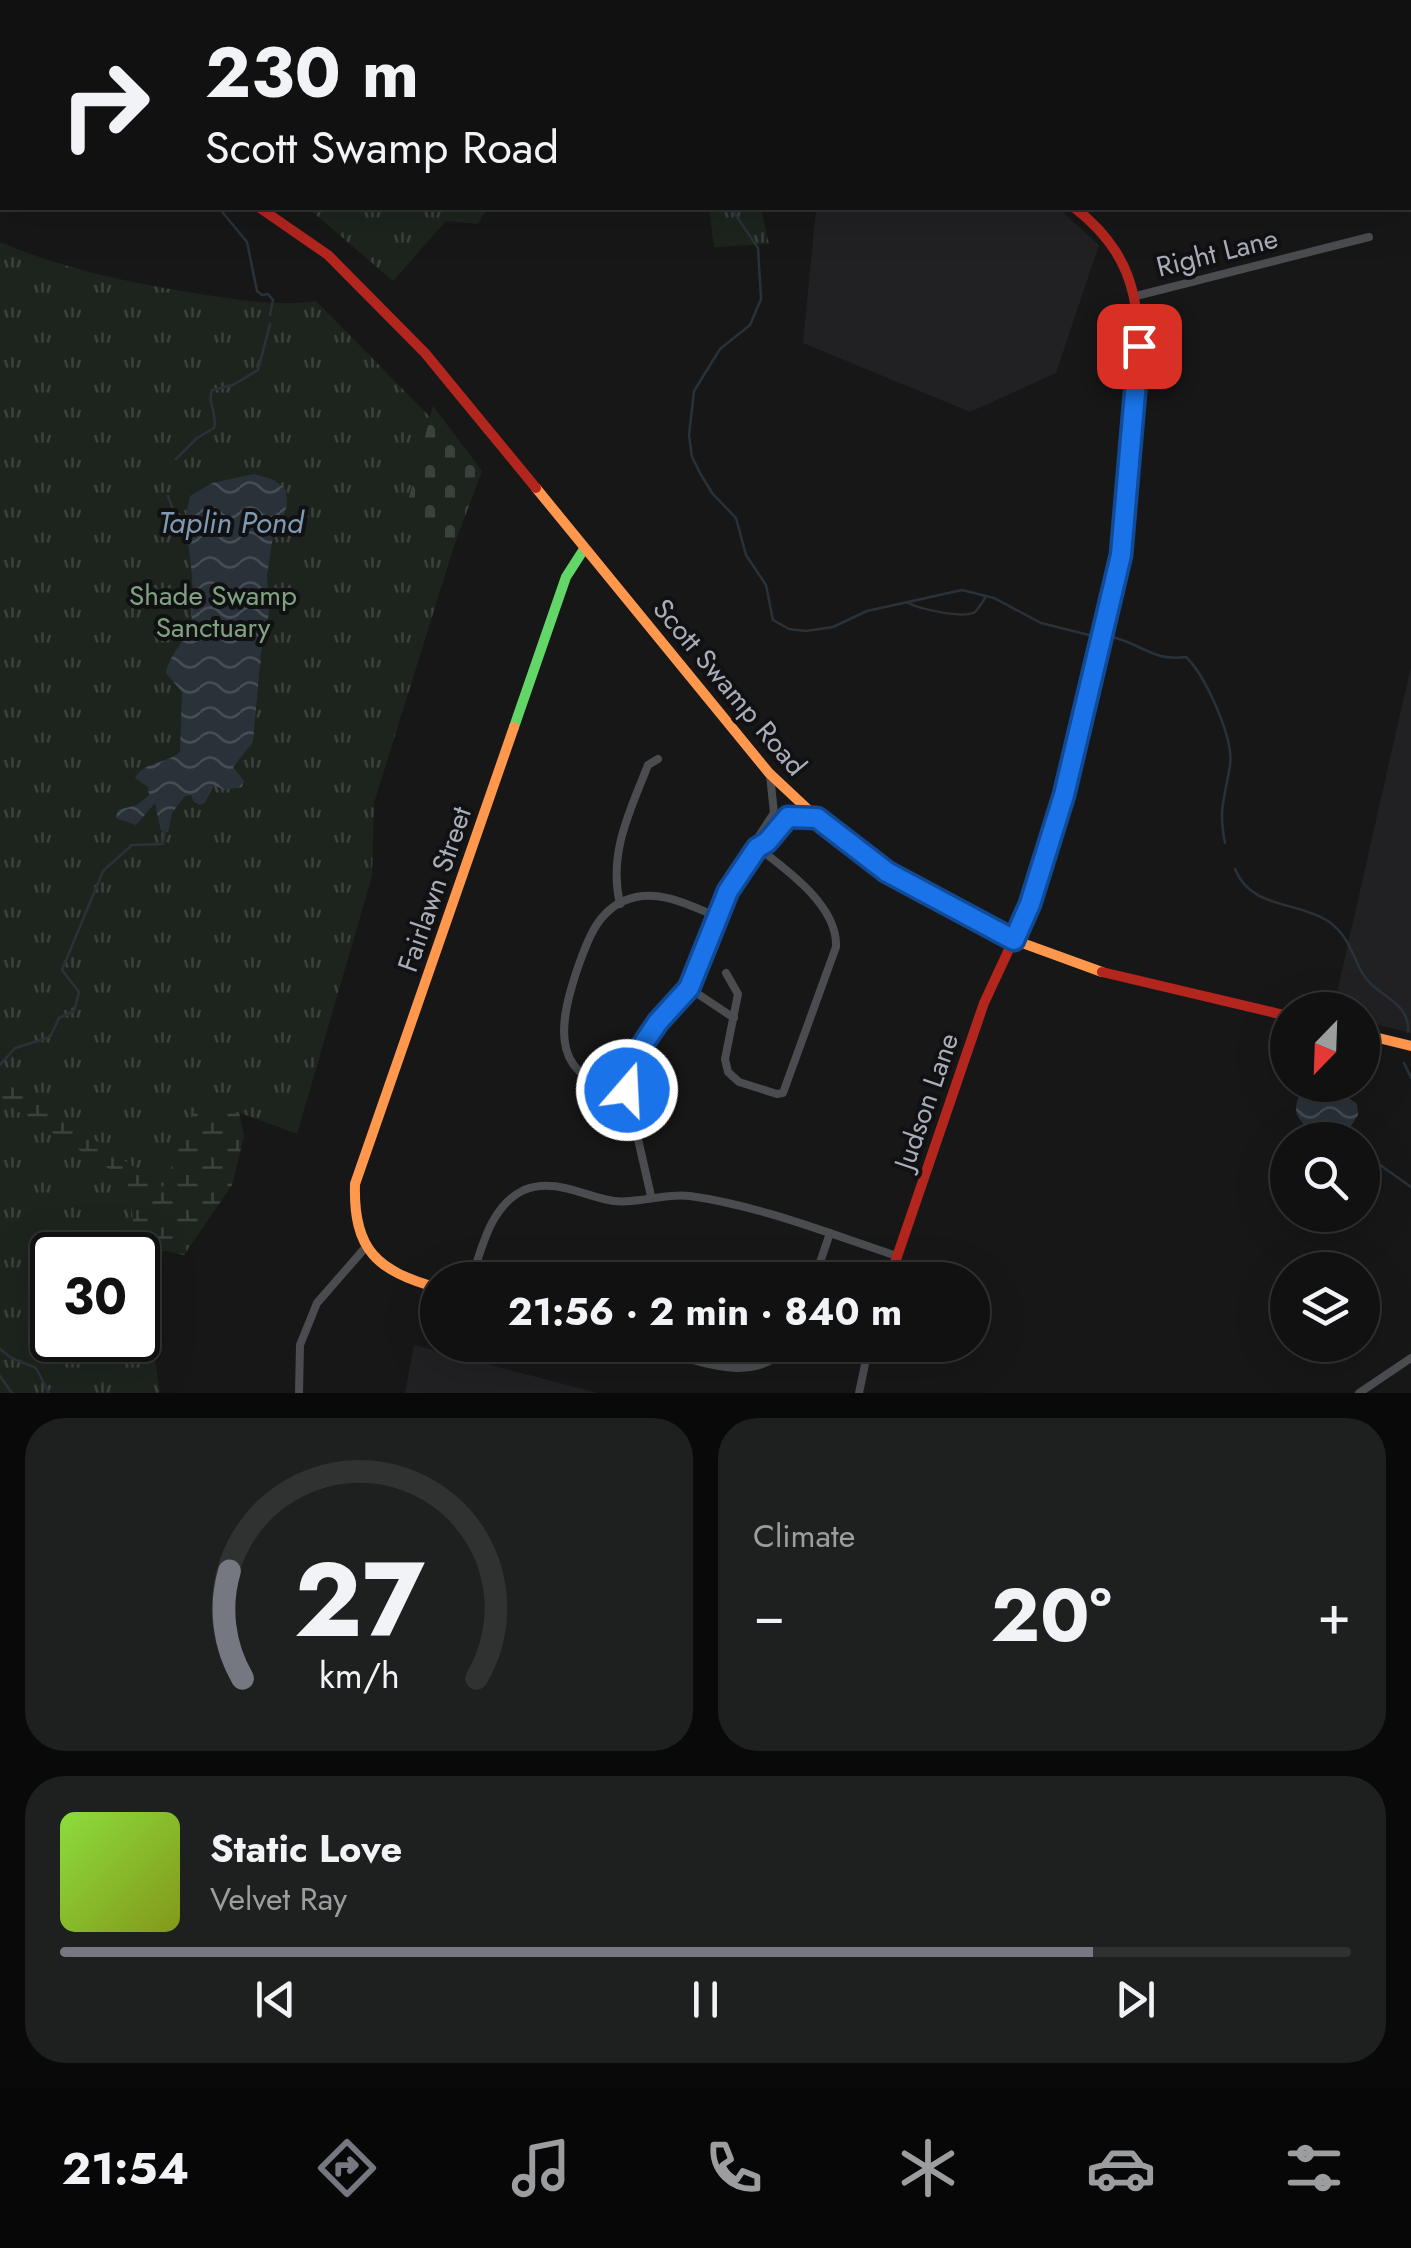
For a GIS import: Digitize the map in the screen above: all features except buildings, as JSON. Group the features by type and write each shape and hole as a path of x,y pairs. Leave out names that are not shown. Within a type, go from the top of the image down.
{"main road":[{"name":"Scott Swamp Road","path":"263,210 328,255 395,320 769,773 817,818 887,872 1014,940 1096,970 1270,1012"},
{"name":"Judson Lane","path":"895,1262 984,1003 1030,904 1064,795 1121,555 1139,346 1136,296 1117,251 1078,210"},
{"name":"Fairlawn Street","path":"365,1248 353,1214 355,1184 566,577 584,549"},
{"path":"1380,1038 1411,1046"},
{"path":"365,1248 381,1268 420,1283"}],"street":[{"name":"Right Lane","path":"1136,296 1369,237"},
{"path":"620,904 614,871 618,845 648,765 658,759"},
{"path":"651,1196 627,1090 637,1053 689,988 728,891 757,848 759,836 774,813 769,773"},
{"path":"757,848 788,817 817,818"},
{"path":"726,973 738,994 725,1059 728,1072 738,1082 778,1094 784,1092 836,947 835,928 791,875 757,848"},
{"path":"627,1090 610,1088 587,1077 570,1058 562,1033 564,1008 588,938 600,919 638,896 660,896 718,918"},
{"path":"689,988 734,1018"},
{"path":"478,1262 493,1221 511,1199 524,1190 555,1186 623,1202 651,1196 689,1196 773,1215 897,1256"},
{"path":"820,1262 830,1234"},
{"path":"300,1393 300,1345 317,1303 365,1248"},
{"path":"1358,1393 1411,1358"},
{"path":"708,1362 753,1369 766,1362"},
{"path":"860,1393 866,1362"}],"shaded area":[{"path":"816,210 1060,210 1099,245 1056,373 970,412 803,343"},
{"path":"1411,666 1411,1033 1380,1025 1380,992 1337,992"},
{"path":"414,1345 420,1347 420,1362 479,1362 598,1393 405,1393"}],"green space":[{"path":"310,210 486,210 478,224 446,221 393,281"},
{"path":"709,210 761,210 769,244 714,247"},
{"name":"Shade Swamp Sanctuary","path":"0,242 74,268 149,285 258,302 316,301 430,417 403,519 455,543 374,803 372,876 297,1134 200,1098 163,1187 7,1080 0,1093"},
{"path":"433,406 482,471 455,543 403,519"},
{"path":"0,1065 235,1092 244,1136 232,1185 184,1255 160,1251 160,1232 30,1232 30,1306 0,1376"},
{"path":"0,1100 127,1180 135,1232 30,1232 30,1362 155,1362 160,1393 0,1393"}],"water":[{"name":"Taplin Pond","path":"254,474 274,480 286,490 287,505 274,530 267,575 269,613 261,652 253,742 233,767 244,781 242,787 224,790 214,785 200,805 191,795 185,796 172,813 168,832 161,831 155,803 136,825 116,818 118,810 137,805 149,795 148,787 135,778 139,773 180,752 182,692 166,673 192,617 186,524 190,496 212,483"},
{"path":"1354,1102 1358,1115 1354,1122 1303,1122 1296,1105"}],"waterway":[{"path":"221,210 247,242 257,291 273,300 270,315"},
{"path":"732,210 758,248 761,299 750,325 720,349 694,391 689,435 692,457 700,473 712,493 736,518 746,555 766,585 773,620 789,629 806,631 833,627 867,611 962,590 994,598 1041,623 1093,636"},
{"path":"176,459 214,428 212,390 233,385 258,370 270,324"},
{"path":"168,496 174,512 187,518"},
{"path":"908,603 969,614 985,598"},
{"path":"1112,637 1156,655 1186,657 1209,692 1230,753 1222,811 1225,843"},
{"path":"0,1065 15,1048 50,1037 59,1018 74,1011 79,992 62,970 103,871 132,845 163,844 165,829"},
{"path":"1235,869 1242,882 1263,898 1316,915 1337,929 1366,978 1402,1010 1408,1032"},
{"path":"1404,1063 1411,1078"},
{"path":"1380,1165 1411,1187"},
{"path":"0,1349 36,1368 49,1393"},
{"path":"0,1376 12,1393"}],"traffic: fast":[{"path":"1018,930 1030,904 1063,795 1121,555 1133,416"},
{"path":"514,727 566,577 584,549"}],"traffic: slow":[{"path":"536,488 769,773 817,818 887,871 1014,940 1102,972"},
{"path":"420,1282 384,1265 364,1241 355,1207 355,1184 514,727"},
{"path":"1380,1038 1411,1046"}],"traffic: jam":[{"path":"263,210 328,255 425,353 536,488"},
{"path":"1077,210 1117,253 1135,302 1138,328 1133,416"},
{"path":"895,1262 984,1003 1018,930"},
{"path":"1102,972 1270,1012"}],"route":[{"path":"627,1090 637,1053 689,988 728,891 757,848 788,817 817,818 887,872 1014,940 1030,904 1064,795 1121,555 1139,346"}]}
